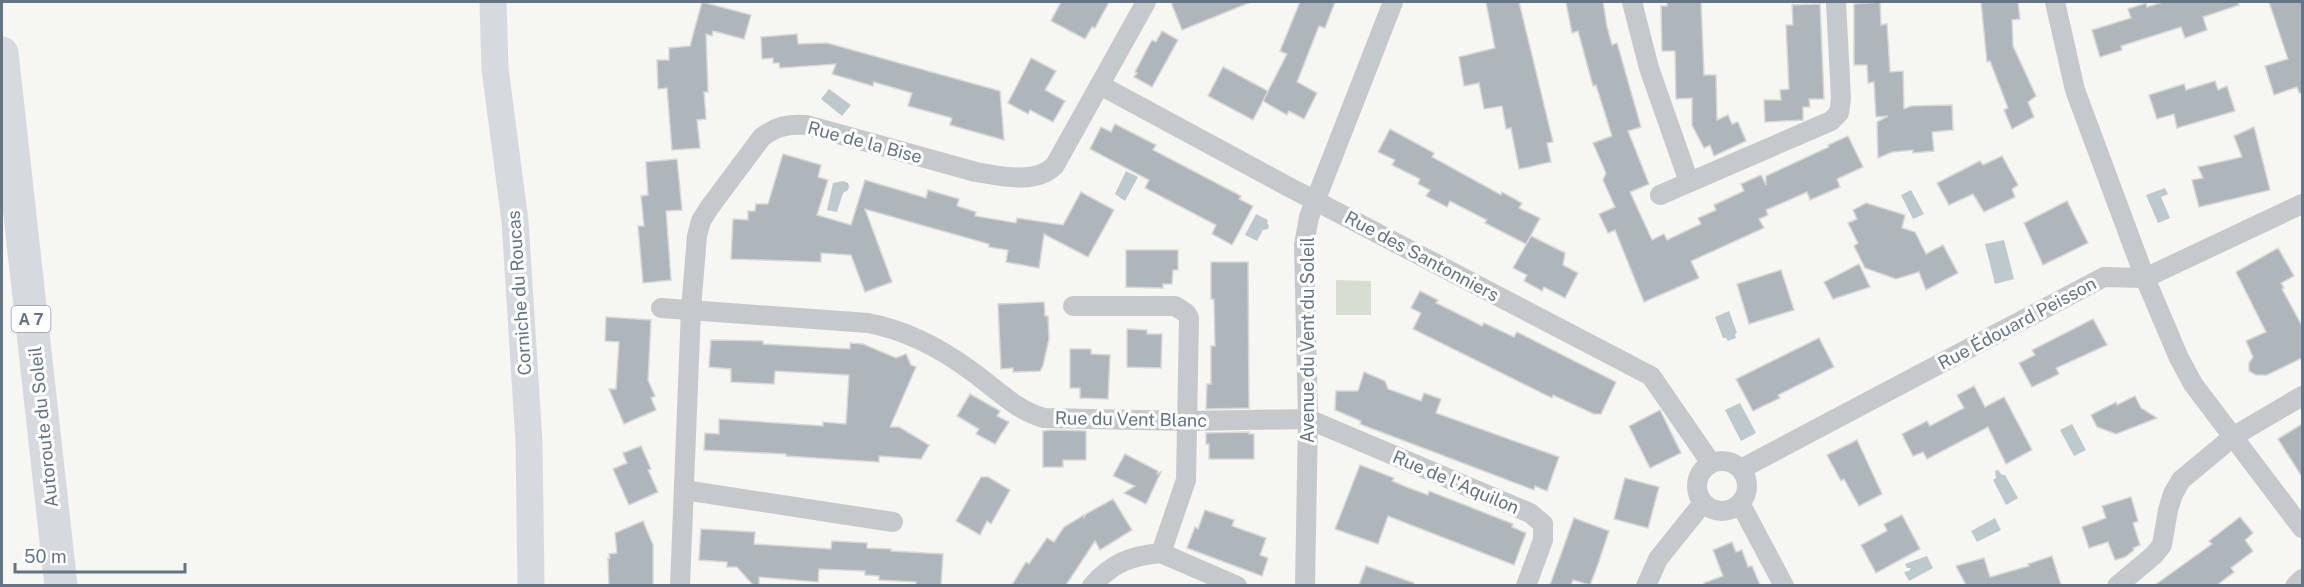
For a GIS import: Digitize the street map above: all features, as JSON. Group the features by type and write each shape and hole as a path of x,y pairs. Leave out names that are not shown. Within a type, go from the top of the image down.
{"highway":[{"name":"Autoroute du Soleil","path":"2,53 61,585"}],"main road":[{"name":"Corniche du Roucas","path":"493,2 495,69 515,221 529,442 531,585"}],"street":[{"name":"Rue de la Bise","path":"680,585 691,309 697,236 701,221 762,137 774,128 785,125 806,125 976,172 1004,176 1041,176 1055,165 1146,2"},
{"name":"Avenue du Vent du Soleil","path":"1305,585 1308,419 1304,245 1309,217 1393,2"},
{"path":"1632,2 1649,68 1689,182"},
{"path":"1660,195 1831,121 1839,113 1841,98 1836,2"},
{"path":"2058,2 2074,90 2145,278 2179,358 2193,384 2302,528"},
{"name":"Rue des Santonniers","path":"1100,85 1651,376 1711,463"},
{"name":"Rue Édouard Peisson","path":"1741,470 2104,277 2145,278 2302,204"},
{"path":"1073,306 1175,306 1186,312 1189,318 1186,480 1161,553"},
{"path":"661,308 691,309"},
{"name":"Rue du Vent Blanc","path":"691,309 868,323 888,327 918,339 969,369 1020,408 1044,417 1188,420 1308,419"},
{"path":"2117,585 2154,555 2162,545 2168,510 2181,480 2234,436 2302,396"},
{"name":"Rue de l'Aquilon","path":"1308,419 1530,513 1543,524 1543,540 1526,585"},
{"path":"1727,461 1741,470 1745,476 1747,490 1740,503 1726,510 1717,510 1703,502 1697,489 1697,481 1700,474 1711,463 1727,461"},
{"path":"684,490 893,522"},
{"path":"1646,585 1658,559 1703,502"},
{"path":"1740,503 1784,585"},
{"path":"1092,585 1117,564 1135,556 1161,553 1237,585"},
{"path":"2295,585 2302,579"}],"shaded area":[{"path":"829,89 851,105 842,116 821,99"},
{"path":"1126,171 1138,177 1125,201 1115,194"},
{"path":"843,181 849,186 848,190 843,193 837,212 827,210 833,183"},
{"path":"2165,188 2168,194 2161,197 2170,218 2158,223 2146,195"},
{"path":"1911,190 1924,214 1913,219 1901,195"},
{"path":"1256,214 1268,220 1269,226 1268,229 1263,230 1257,241 1245,235"},
{"path":"2004,240 2014,279 1995,284 1985,244"},
{"path":"1336,280 1371,281 1371,315 1336,315"},
{"path":"1729,311 1737,333 1736,338 1728,341 1723,338 1715,317"},
{"path":"1740,403 1756,433 1741,441 1725,410"},
{"path":"2072,424 2086,450 2074,456 2060,430"},
{"path":"1998,470 2005,475 2018,498 2006,505 1993,480 1996,478 1995,471"},
{"path":"1995,518 2001,530 1977,542 1971,531"},
{"path":"1927,556 1933,568 1909,581 1904,572 1911,568 1907,568 1905,564"}],"building":[{"path":"702,2 751,15 744,39 713,31 712,36 706,34 708,92 704,92 706,119 697,120 700,148 672,150 667,88 658,89 657,60 669,60 669,48 690,46"},
{"path":"1061,2 1109,2 1095,28 1092,27 1085,39 1051,21"},
{"path":"1171,2 1251,2 1182,30"},
{"path":"1300,2 1335,2 1325,28 1319,26 1297,82 1317,93 1304,119 1289,111 1287,115 1263,101 1287,54 1280,51"},
{"path":"1486,2 1519,2 1553,142 1547,143 1551,162 1519,169 1511,128 1506,129 1502,106 1484,109 1479,83 1464,86 1459,57 1495,48"},
{"path":"1566,2 1603,2 1612,45 1617,43 1641,127 1628,131 1649,184 1630,192 1652,240 1664,234 1667,240 1701,224 1698,218 1716,210 1714,205 1744,191 1741,184 1761,175 1766,185 1766,176 1848,136 1863,167 1837,179 1840,187 1810,200 1807,192 1766,210 1768,215 1759,219 1764,228 1691,261 1699,278 1644,302 1615,230 1608,233 1599,214 1615,207 1603,180 1606,173 1593,143 1612,136 1596,85 1593,86 1578,31 1572,33"},
{"path":"1667,2 1701,2 1704,75 1716,75 1717,120 1728,115 1732,124 1738,122 1746,141 1714,156 1710,145 1704,148 1692,125 1692,98 1676,99 1675,51 1662,51 1661,6 1667,6"},
{"path":"1880,2 1881,25 1887,24 1890,72 1903,71 1904,109 1911,106 1952,105 1953,130 1932,132 1934,151 1892,152 1878,158 1877,122 1888,116 1876,117 1874,82 1868,83 1867,65 1854,65 1854,4"},
{"path":"1981,2 2018,2 2020,19 2012,20 2013,46 2036,96 2028,102 2034,117 2012,129 2004,110 2008,108 1990,61 1987,62"},
{"path":"2163,2 2238,2 2239,5 2203,17 2207,30 2185,38 2181,27 2121,46 2122,50 2100,57 2092,30 2131,18 2128,9 2146,3 2147,7"},
{"path":"2269,2 2302,2 2302,93 2299,93 2297,87 2274,95 2265,66 2288,59"},
{"path":"1820,4 1824,99 1809,99 1810,107 1803,107 1803,120 1765,122 1764,100 1781,100 1780,90 1789,89 1786,25 1793,25 1792,5"},
{"path":"1162,31 1178,40 1152,87 1134,77 1152,40 1156,42"},
{"path":"797,34 798,44 827,43 1000,91 1004,140 950,125 952,118 908,106 912,93 874,82 873,86 832,74 836,64 780,68 779,63 773,63 773,58 762,59 761,37"},
{"path":"1031,58 1056,71 1045,90 1065,101 1053,122 1030,110 1028,114 1008,103"},
{"path":"1223,67 1268,91 1253,120 1208,96"},
{"path":"2215,81 2218,90 2227,86 2235,111 2177,128 2174,114 2157,119 2149,95 2184,84 2186,90"},
{"path":"1115,124 1156,145 1153,150 1241,196 1239,199 1253,206 1232,245 1212,234 1216,225 1145,188 1149,180 1090,149 1101,127 1111,132"},
{"path":"2254,127 2270,190 2199,207 2192,180 2203,178 2198,167 2242,157 2234,136"},
{"path":"1390,129 1434,153 1432,157 1501,195 1502,192 1522,203 1519,208 1540,218 1526,244 1485,223 1487,220 1450,201 1447,207 1426,196 1430,190 1418,184 1420,179 1392,165 1395,160 1378,152"},
{"path":"783,154 821,165 818,177 828,180 817,215 851,225 865,180 926,198 928,190 959,199 957,206 976,212 975,216 1016,223 1017,218 1063,225 1081,192 1114,210 1088,257 1044,234 1039,268 1006,262 1008,250 989,247 989,244 865,209 892,282 865,292 851,255 821,253 821,262 731,259 733,219 748,220 748,211 755,211 756,204 768,204"},
{"path":"2002,156 2018,185 2012,189 2015,197 1984,212 1973,194 1949,205 1937,183 1980,161 1983,165"},
{"path":"677,159 682,210 666,211 671,280 643,283 638,226 644,226 641,196 648,195 646,162"},
{"path":"2067,201 2088,243 2043,265 2024,223"},
{"path":"1866,203 1905,215 1902,228 1915,232 1926,254 1943,245 1958,273 1926,290 1919,272 1896,279 1865,268 1854,246 1858,243 1848,223 1857,219 1853,210"},
{"path":"1531,236 1565,253 1563,265 1578,273 1565,298 1544,287 1542,291 1524,281 1527,275 1513,268"},
{"path":"2278,248 2294,276 2281,283 2302,326 2302,358 2267,375 2256,375 2249,371 2249,363 2253,357 2246,341 2266,332 2236,272"},
{"path":"1126,250 1178,250 1178,270 1173,270 1172,284 1163,284 1163,288 1126,287"},
{"path":"1211,262 1248,262 1249,408 1206,409 1207,384 1211,384 1211,346 1215,346"},
{"path":"1859,264 1870,287 1833,299 1824,282"},
{"path":"1781,270 1794,310 1749,324 1737,284"},
{"path":"1420,291 1438,300 1436,303 1482,326 1484,323 1514,337 1517,332 1616,382 1601,414 1594,414 1553,395 1552,398 1413,329 1421,313 1411,308"},
{"path":"1044,302 1045,316 1048,316 1049,339 1040,371 1013,372 1013,368 1001,369 998,304"},
{"path":"606,317 651,320 648,380 655,396 651,398 656,410 624,424 609,389 616,389 619,342 605,341"},
{"path":"2093,319 2107,345 2056,368 2059,374 2032,387 2019,363 2035,355 2032,350"},
{"path":"1127,329 1147,330 1147,334 1162,334 1161,368 1127,367"},
{"path":"1819,338 1834,367 1778,395 1780,398 1753,411 1736,379"},
{"path":"711,340 763,341 763,344 850,349 850,343 863,344 896,358 906,354 911,365 916,367 890,427 899,427 929,445 921,459 879,456 879,462 704,450 705,433 719,434 719,419 823,426 823,422 846,424 849,375 775,371 774,384 731,382 731,369 709,367"},
{"path":"1070,349 1091,349 1091,354 1110,355 1108,399 1080,398 1080,388 1070,388"},
{"path":"1364,372 1385,381 1388,389 1421,401 1424,393 1441,399 1436,413 1559,457 1547,491 1535,486 1534,490 1360,424 1361,421 1335,410 1336,391 1358,391"},
{"path":"1974,386 1985,407 2004,397 2032,450 2006,464 1988,427 1927,459 1923,452 1913,456 1902,434 1927,421 1930,426 1964,408 1957,395"},
{"path":"970,394 1000,411 997,416 1009,422 995,444 976,434 979,429 957,416"},
{"path":"2135,396 2141,408 2157,418 2116,434 2097,427 2091,415 2116,402 2117,405"},
{"path":"1660,410 1681,453 1650,468 1629,426"},
{"path":"2302,424 2302,477 2278,439"},
{"path":"1043,431 1086,431 1086,460 1063,460 1063,467 1043,467"},
{"path":"1249,432 1249,434 1254,434 1254,459 1209,459 1206,433"},
{"path":"1857,440 1882,494 1859,506 1844,479 1841,481 1827,455"},
{"path":"641,446 658,492 629,505 613,469 627,463 623,453"},
{"path":"1125,454 1158,471 1157,474 1161,472 1146,504 1124,493 1135,486 1113,476"},
{"path":"1360,465 1394,478 1392,481 1409,488 1428,495 1429,491 1513,524 1512,527 1526,533 1514,565 1388,516 1378,544 1335,529"},
{"path":"981,477 988,477 1010,490 991,524 987,521 980,535 956,521"},
{"path":"1625,478 1659,487 1648,528 1614,519"},
{"path":"2131,497 2138,521 2133,523 2140,545 2133,548 2134,550 2125,557 2115,560 2108,542 2089,548 2082,527 2106,518 2102,506"},
{"path":"1113,499 1132,530 1100,550 1095,541 1066,585 1012,585 1026,562 1029,564 1047,538 1054,542 1064,527"},
{"path":"1205,510 1234,520 1232,526 1266,538 1260,555 1268,558 1262,576 1187,548 1195,527 1198,529"},
{"path":"1902,515 1920,549 1876,573 1861,545 1887,531 1884,524"},
{"path":"2240,517 2253,533 2245,540 2253,551 2231,568 2234,572 2217,585 2155,585 2212,544 2209,541"},
{"path":"1574,518 1609,531 1598,564 1590,585 1573,580 1571,585 1550,585"},
{"path":"643,521 653,545 653,585 609,585 609,554 617,553 615,533"},
{"path":"701,529 755,532 754,544 831,549 832,541 867,543 867,548 891,549 891,551 943,554 941,585 916,585 916,582 879,580 879,576 865,575 865,571 819,569 818,582 759,577 759,585 753,585 737,567 727,567 727,562 699,560"},
{"path":"1732,542 1736,552 1742,550 1748,567 1752,566 1760,585 1705,585 1704,583 1723,576 1713,550"},
{"path":"2052,556 2061,585 1966,585 1956,566 1984,558 1990,577 2029,566 2028,564"},
{"path":"1366,566 1414,583 1414,585 1359,585"}]}
